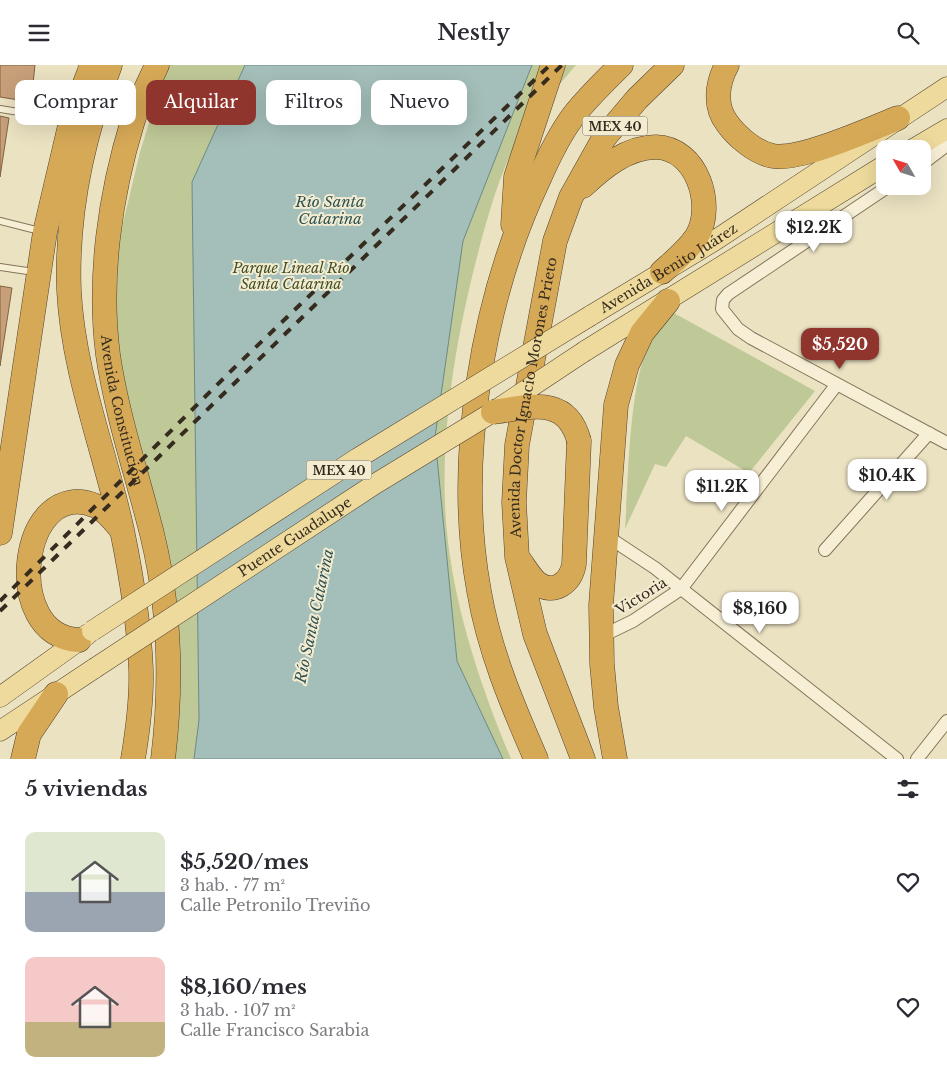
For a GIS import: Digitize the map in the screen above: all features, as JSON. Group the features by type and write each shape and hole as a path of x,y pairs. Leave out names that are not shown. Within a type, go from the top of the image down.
{"highway":[{"path":"0,533 2,509 45,232 72,117 92,65"},
{"name":"Avenida Constitución","path":"110,65 92,121 77,188 69,257 69,291 73,327 87,394 122,530 129,571 141,669 134,759"},
{"name":"Avenida Constitución","path":"157,65 134,119 115,192 107,246 105,297 108,353 116,403 152,536 164,601 168,658 168,696 163,759"},
{"path":"512,239 516,177 553,65"},
{"name":"MEX 40","path":"536,759 506,691 488,633 478,591 470,524 470,458 477,397 492,315 512,239 552,149 574,115 620,65"},
{"name":"Avenida Doctor Ignacio Morones Prieto","path":"583,759 535,634 517,557 514,502 517,445 555,241 571,197 604,138 637,99 672,65"},
{"path":"727,65 721,75 718,91 720,107 725,121 735,133 756,150 773,156 812,151 898,118"},
{"path":"571,197 597,173 632,151 656,147 668,149 681,157 701,183 705,209 696,236 662,272"},
{"path":"615,759 606,707 602,664 601,605 616,405 627,365 642,333 668,301"},
{"path":"493,412 536,406 558,410 571,420 580,441 574,564 570,578 559,587 544,587 533,579 517,557"},
{"path":"86,636 64,639 51,634 33,615 26,595 23,576 27,548 39,523 49,513 69,502 97,506 107,513 122,530"},
{"path":"23,759 29,734 56,694"}],"main road":[{"name":"Avenida Benito Juárez","path":"86,636 358,458 714,241 947,87"},
{"path":"928,140 947,129"},
{"name":"Avenida Benito Juárez","path":"585,351 876,171"},
{"name":"Puente Guadalupe","path":"56,694 375,484 493,412 585,351"},
{"name":"MEX 40","path":"0,697 86,636"},
{"name":"MEX 40","path":"0,731 56,694"}],"street":[{"path":"931,157 947,145"},
{"path":"876,195 728,294 723,300 722,309 738,329 947,443"},
{"name":"Victoria","path":"602,636 633,621 681,589 837,383"},
{"path":"825,550 928,433"},
{"path":"605,535 656,568 897,759"},
{"path":"917,759 947,721"}],"lane":[{"path":"0,109 15,111"},
{"path":"0,221 45,232"},
{"path":"0,267 40,273"}],"green space":[{"name":"Río Santa Catarina","path":"167,65 576,65 541,107 517,142 496,191 477,257 461,326 446,435 445,507 452,570 472,652 490,706 511,759 171,759 173,726 118,348 113,265 140,152 148,125 256,125 256,80 162,80"},
{"path":"672,312 815,391 749,473 686,436 666,467 655,464 625,529 629,451 636,391 649,340 660,321"}],"water":[{"name":"Río Santa Catarina","path":"245,65 532,65 463,241 435,437 457,661 503,759 194,759 199,720 192,182 218,125 256,125 256,80 238,80"}],"building":[{"path":"0,65 35,65 33,80 15,80 15,99 0,97"},
{"path":"0,116 9,118 0,177"},
{"path":"0,286 12,288 0,366"}],"railway":[{"path":"0,601 233,369 550,65"},
{"path":"0,611 562,65"}],"park label":[{"name":"Parque Lineal Río Santa Catarina","path":"291,276"}]}
